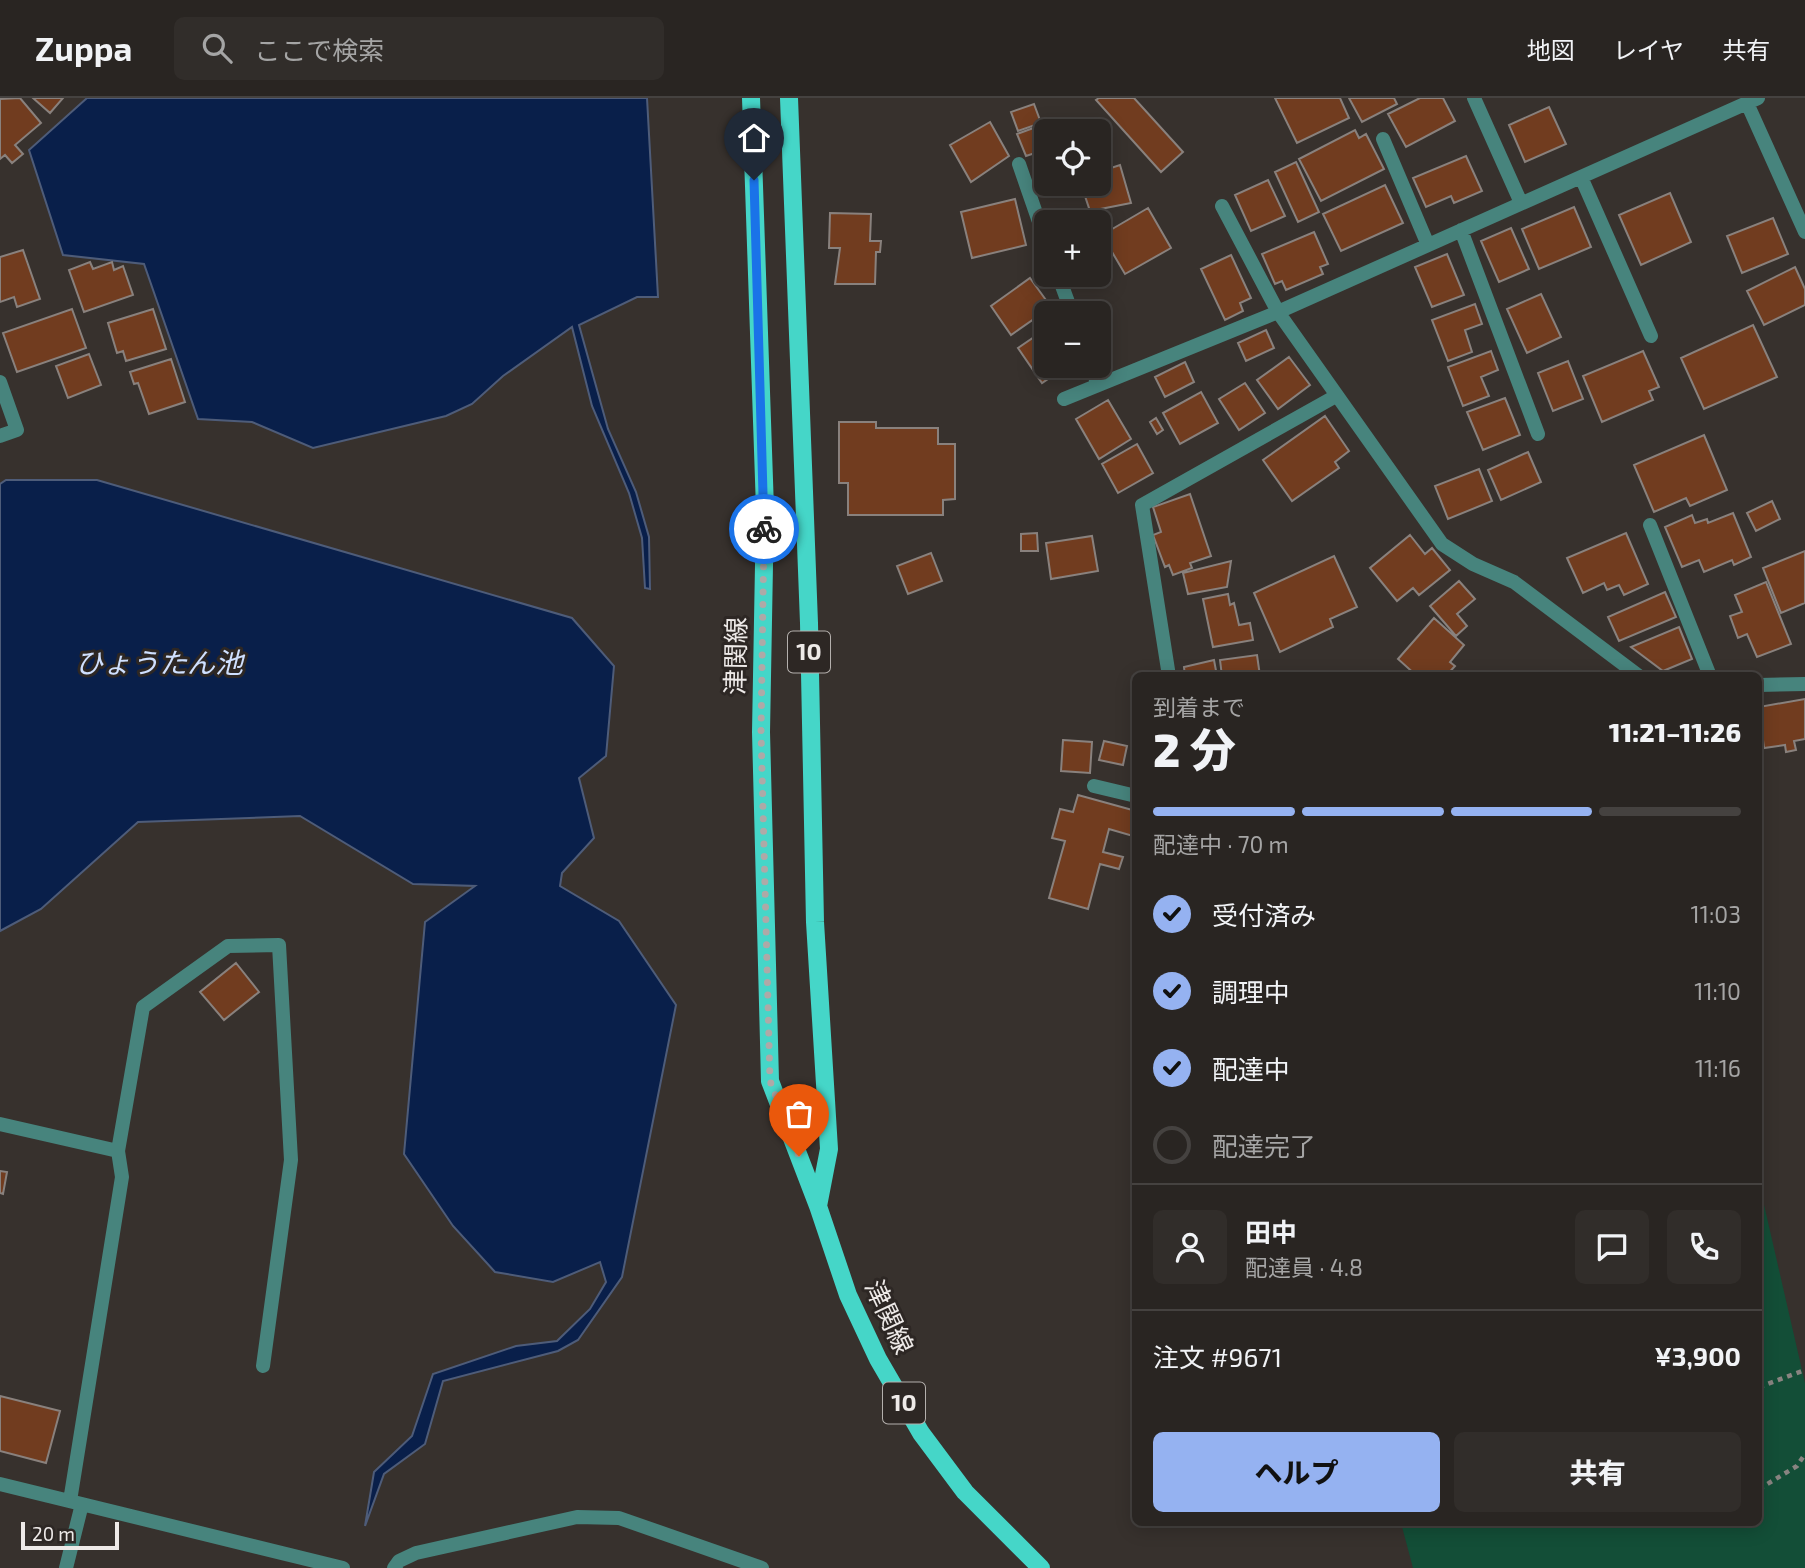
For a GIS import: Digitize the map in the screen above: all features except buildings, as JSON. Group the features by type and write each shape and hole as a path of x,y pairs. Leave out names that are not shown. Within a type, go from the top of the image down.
{"main road":[{"name":"津関線","path":"751,98 765,509 761,732 770,1081 848,1294 878,1359 921,1433 965,1492 1041,1568"},
{"name":"津関線","path":"789,98 809,623 815,922 829,1149 818,1206"}],"street":[{"path":"1474,98 1521,203"},
{"path":"1064,399 1278,312 1752,100 1805,232"},
{"path":"1383,139 1428,245"},
{"path":"1019,164 1035,210"},
{"path":"1581,177 1651,336"},
{"path":"1222,206 1278,312 1442,544 1473,564 1514,582 1634,672"},
{"path":"1461,230 1538,434"},
{"path":"1095,378 1098,385"},
{"path":"0,382 17,430 0,436"},
{"path":"1167,672 1142,505 1336,396"},
{"path":"1650,525 1708,672"},
{"path":"1762,685 1805,684"},
{"path":"1094,786 1132,795"},
{"path":"66,1568 122,1177 118,1151 143,1007 228,946 279,946 292,1160 263,1366"},
{"path":"0,1124 118,1151"},
{"path":"0,1484 343,1568"},
{"path":"394,1568 400,1560 416,1553 577,1517 597,1516 619,1518 762,1568"}],"path":[{"path":"1762,1386 1805,1370"},
{"path":"1762,1487 1797,1466 1805,1454"}],"green space":[{"path":"1762,1196 1805,1383 1805,1568 1413,1568 1402,1526 1762,1526"}],"water":[{"path":"87,98 647,98 658,297 637,297 579,325 608,429 636,492 649,537 650,589 645,588 642,538 629,493 592,406 572,327 503,376 472,404 446,416 313,448 252,422 198,419 144,264 63,255 29,150"},
{"name":"ひょうたん池","path":"6,480 97,480 572,618 614,666 606,756 579,778 594,838 562,873 560,886 619,921 676,1005 622,1277 578,1340 558,1351 443,1381 425,1444 384,1474 365,1526 374,1472 412,1436 433,1374 516,1346 557,1341 590,1309 606,1282 600,1262 553,1282 495,1272 453,1226 404,1154 425,922 475,886 413,884 300,816 138,822 41,909 0,931 0,484"}],"way so far":[{"path":"764,529 761,732 770,1081 799,1156"}],"route":[{"path":"754,180 764,529"}]}
